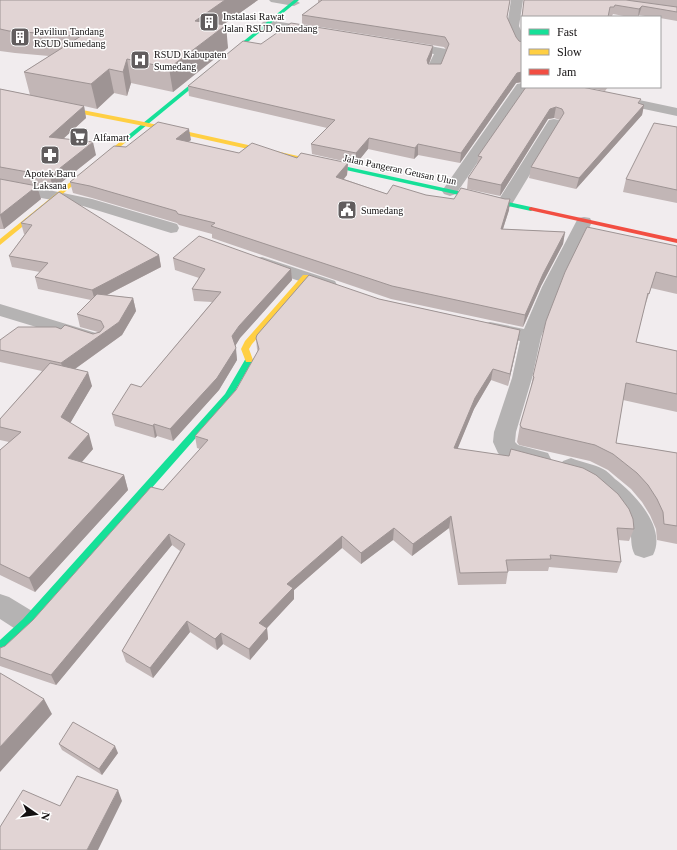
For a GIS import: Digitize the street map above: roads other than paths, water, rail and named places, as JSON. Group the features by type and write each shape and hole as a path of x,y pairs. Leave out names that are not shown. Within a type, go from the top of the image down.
{"street":[{"path":"275,0 295,1"},
{"path":"517,0 513,26 521,44"},
{"path":"0,243 295,1"},
{"path":"267,24 328,34"},
{"path":"389,43 440,51 441,54 436,62 434,70"},
{"path":"450,191 521,88"},
{"path":"564,88 677,112"},
{"name":"Jalan Pangeran Geusan Ulun","path":"0,96 144,124 584,222 677,241"},
{"path":"504,204 554,123"},
{"path":"0,185 86,202 171,228"},
{"path":"584,222 551,287 531,337 522,378 505,432 504,442 506,447 511,452 587,471 595,475 618,495 633,511 642,528 644,548"},
{"path":"245,256 343,290"},
{"path":"0,647 27,622 228,396 250,360 245,349 248,343 306,277"},
{"path":"0,310 96,339"},
{"path":"472,324 531,337"},
{"path":"0,605 27,622"}],"place":[{"name":"Instalasi Rawat Jalan RSUD Sumedang","path":"209,22"},
{"name":"Paviliun Tandang RSUD Sumedang","path":"20,37"},
{"name":"RSUD Kabupaten Sumedang","path":"140,60"},
{"name":"Alfamart","path":"79,137"},
{"name":"Apotek Baru Laksana","path":"50,155"},
{"name":"Sumedang","path":"347,210"}]}
